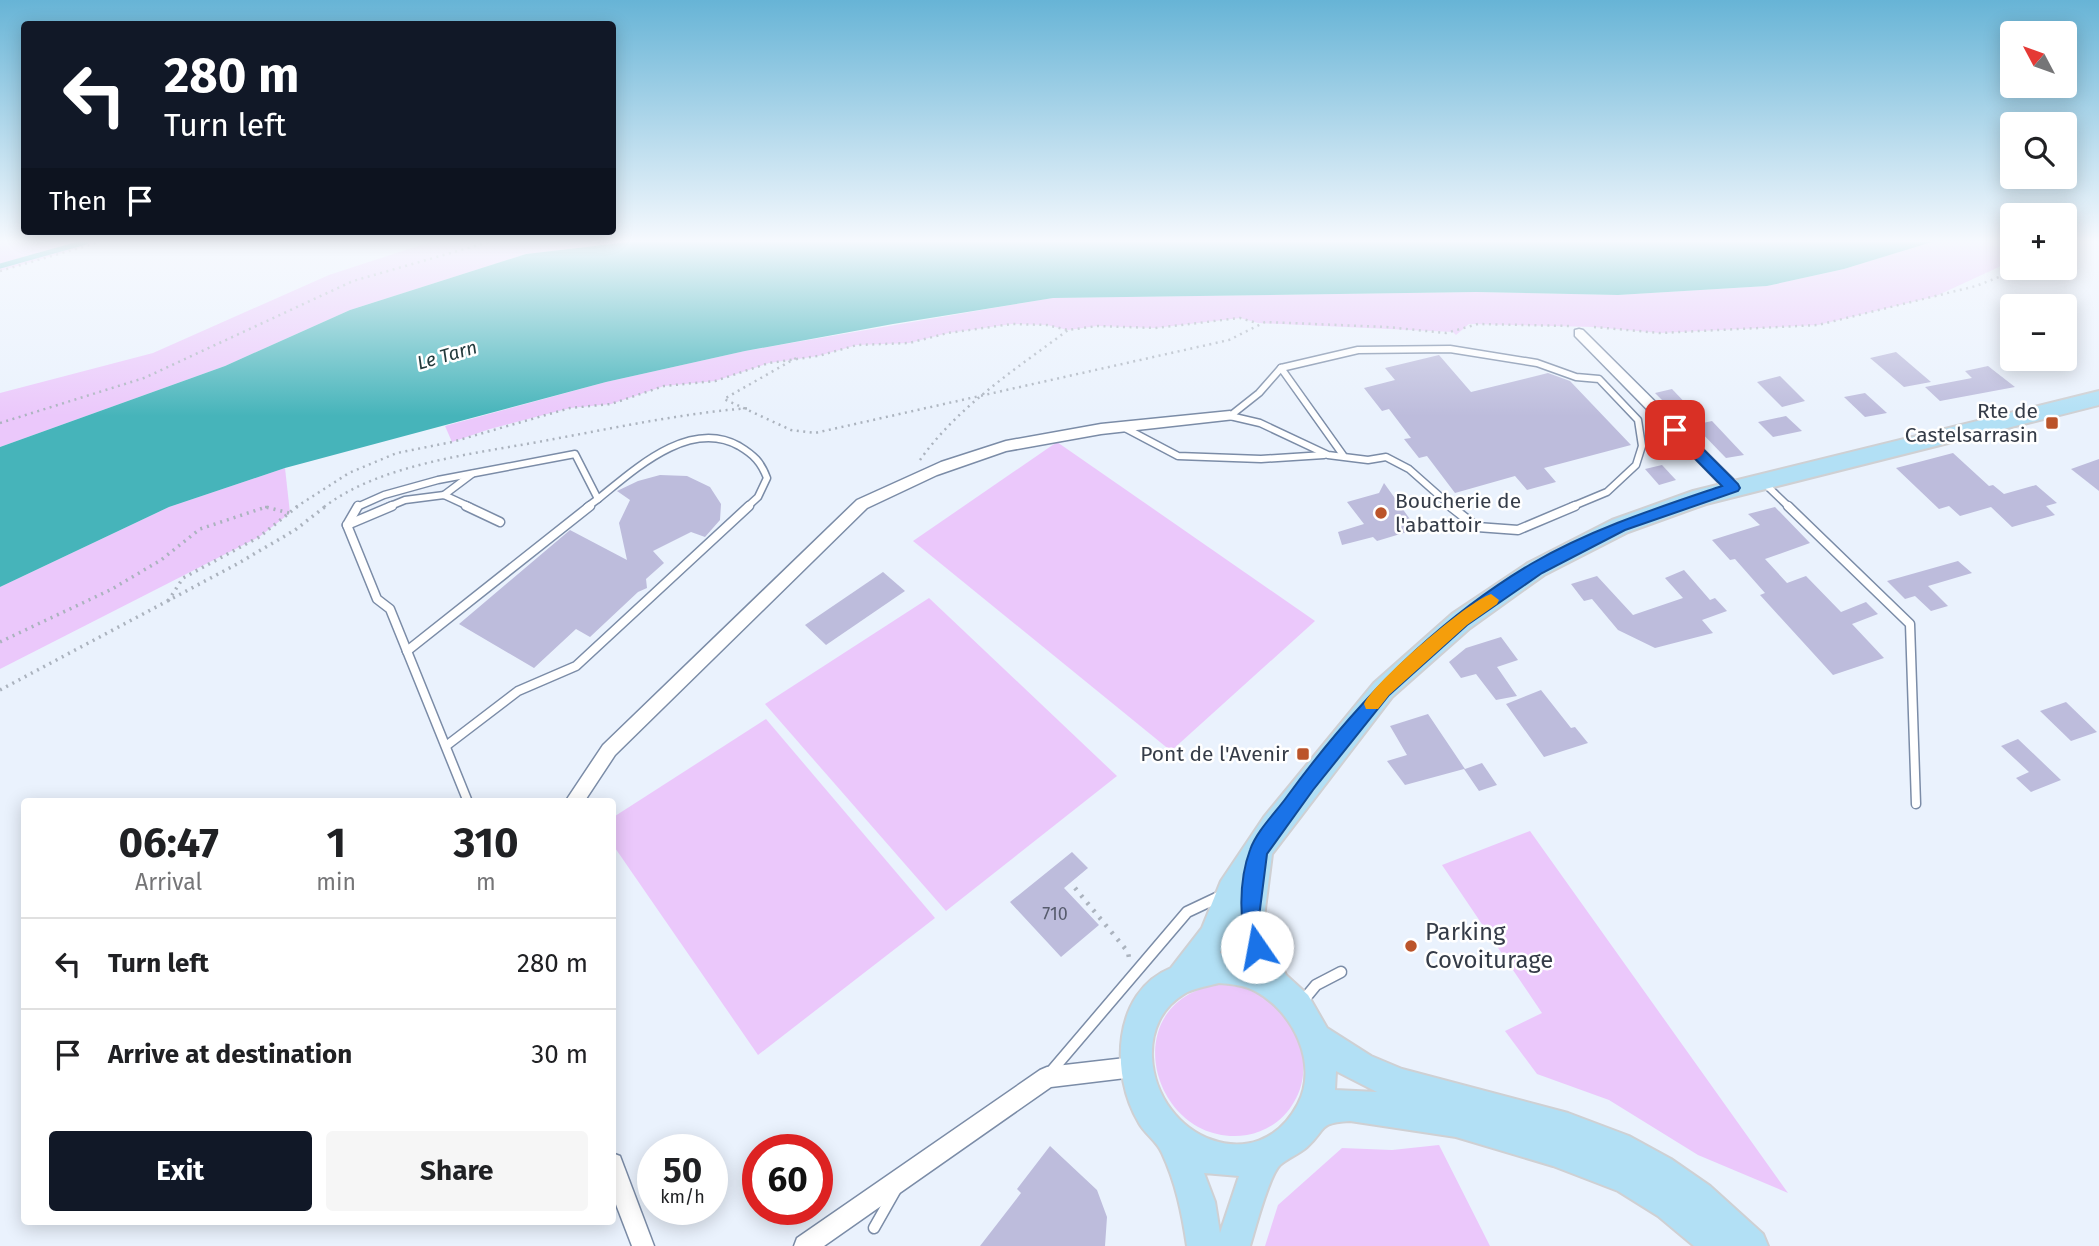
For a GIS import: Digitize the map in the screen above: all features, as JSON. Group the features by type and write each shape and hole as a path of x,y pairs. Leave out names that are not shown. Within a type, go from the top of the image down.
{"main road":[{"path":"1316,1039 1321,1065 1320,1091 1312,1115 1301,1132 1285,1146 1267,1155 1243,1160 1218,1159 1194,1151 1172,1137 1153,1117 1140,1093 1134,1067 1135,1038 1144,1012 1161,990 1183,976 1214,937 1231,891 1306,785 1383,691 1461,621 1536,569 1620,526 1761,480 2099,398"},
{"path":"1258,851 1249,917 1257,947 1316,1039 1375,1075 1424,1092 1596,1139 1656,1168 1722,1216 1751,1246"},
{"path":"1183,976 1219,968 1238,970 1286,996"},
{"path":"1312,1115 1332,1107 1350,1105 1400,1111 1456,1121 1553,1149 1629,1178 1670,1204 1721,1246"},
{"path":"1172,1137 1198,1202 1204,1246"},
{"path":"1233,1246 1251,1189 1267,1155"}],"street":[{"path":"1579,333 1733,488"},
{"path":"577,798 609,750 862,504 909,480 977,454 1069,434 1230,416"},
{"path":"805,1246 1047,1077 1134,1067"},
{"path":"616,1175 643,1246"}],"lane":[{"path":"1125,428 1178,456 1261,459 1342,455 1368,460 1386,457 1409,469 1436,495 1477,527 1518,530 1607,492 1636,465 1642,446 1639,420 1599,379 1577,377 1536,363 1450,349 1358,350 1298,362 1281,368 1259,393 1230,416"},
{"path":"1281,368 1342,455"},
{"path":"1230,416 1260,423 1328,455"},
{"path":"406,652 647,460 689,439 725,440 761,461 767,478 758,497 576,666 517,691 446,746"},
{"path":"347,525 358,505 386,494 476,471 575,454 598,499"},
{"path":"347,525 405,500 444,495 476,471"},
{"path":"1761,480 1910,624 1916,804"},
{"path":"444,495 500,522"},
{"path":"347,525 377,599 390,609 466,798"},
{"path":"1047,1077 1187,912 1231,891"},
{"path":"1286,996 1340,972"},
{"path":"874,1228 900,1182"}],"path":[{"path":"0,423 145,378 313,300"},
{"path":"0,690 168,601 183,578 259,537 289,513 349,473 397,453 452,442 503,425 570,408 611,404 664,386 715,381 769,363 818,356 857,345 909,343 948,333 1012,324 1046,325 1068,330 1097,326 1155,328 1240,318 1258,323"},
{"path":"909,480 927,449 952,425 1068,330"},
{"path":"752,409 724,399 796,358"},
{"path":"0,642 112,589 161,560 200,529 266,507 289,513"},
{"path":"1075,888 1128,952 1131,975"}],"shaded area":[{"path":"272,300 381,300 350,310 225,366 0,447 0,393 153,353"},
{"path":"1040,300 1919,300 1818,325 1660,333 1594,327 1469,324 1456,335 1453,332 1258,323 1240,318 1155,328 1097,326 1068,330 1047,325 1012,324 948,333 909,343 857,345 818,356 769,363 715,381 664,386 611,404 570,408 452,442 445,426 606,382 745,351"},
{"path":"1057,442 1315,621 1171,751 913,541"},
{"path":"285,468 290,513 259,537 0,669 0,587 169,507"},
{"path":"929,598 1117,776 946,911 765,704"},
{"path":"766,719 935,918 758,1055 616,849 616,815"},
{"path":"1530,831 1788,1193 1698,1155 1609,1100 1537,1074 1505,1031 1542,1013 1442,865"},
{"path":"1221,984 1249,989 1270,1002 1291,1026 1302,1056 1301,1087 1290,1108 1274,1124 1247,1135 1214,1133 1187,1120 1168,1098 1157,1071 1156,1042 1165,1016 1187,996"},
{"path":"1439,1145 1490,1246 1265,1246 1278,1205 1342,1148 1392,1150"}],"water":[{"name":"Le Tarn","path":"381,300 1040,300 745,351 606,382 285,468 169,507 0,587 0,447 225,366 350,310"}],"building":[{"path":"1896,352 1931,382 1904,387 1870,358"},
{"path":"1439,355 1471,392 1548,373 1570,381 1631,445 1544,468 1556,482 1527,490 1515,476 1455,493 1427,456 1419,458 1404,439 1411,438 1389,409 1382,411 1364,388 1395,380 1385,368"},
{"path":"1988,366 2015,387 1940,401 1925,387 1972,378 1965,371"},
{"path":"1780,376 1805,401 1782,407 1757,382"},
{"path":"1672,389 1692,410 1676,414 1655,393"},
{"path":"1865,393 1887,413 1865,417 1844,397"},
{"path":"1786,416 1802,431 1773,437 1758,422"},
{"path":"1712,421 1744,455 1726,458 1694,425"},
{"path":"1953,453 1989,486 1993,485 2004,494 2036,485 2057,503 2046,506 2055,515 2012,527 1991,507 1960,516 1949,506 1939,509 1896,468"},
{"path":"2099,459 2099,491 2071,469"},
{"path":"1662,465 1676,480 1659,485 1645,469"},
{"path":"660,475 687,476 710,487 721,504 720,520 705,537 691,532 653,551 664,563 646,579 647,588 638,592 590,637 576,629 534,668 459,624 570,530 627,560 619,523 630,500 617,491"},
{"name":"Boucherie de l'abattoir","path":"1384,483 1417,529 1377,541 1373,537 1342,545 1338,532 1364,524 1347,502 1379,493"},
{"path":"1775,507 1810,543 1765,559 1787,583 1806,576 1841,612 1866,602 1878,614 1852,624 1884,658 1833,675 1760,595 1765,593 1735,559 1730,560 1712,540 1760,525 1748,514"},
{"path":"1958,561 1972,573 1928,586 1948,606 1931,611 1915,596 1905,599 1887,581"},
{"path":"1684,570 1710,600 1715,598 1727,611 1702,620 1713,633 1655,648 1618,630 1592,599 1584,601 1571,584 1597,576 1633,615 1683,598 1665,578"},
{"path":"883,572 905,591 826,645 805,625"},
{"path":"1501,637 1518,660 1497,667 1517,696 1496,700 1476,674 1461,678 1449,662 1466,648"},
{"path":"1541,690 1571,728 1575,727 1588,743 1544,757 1506,704"},
{"path":"2066,702 2097,732 2071,741 2040,711"},
{"path":"1428,714 1465,769 1482,763 1497,785 1479,791 1464,769 1405,785 1387,761 1407,755 1390,726"},
{"path":"2018,739 2061,780 2031,792 2016,778 2029,772 2001,746"},
{"path":"1072,852 1088,868 1064,888 1099,925 1061,957 1010,902"},
{"path":"1050,1146 1097,1190 1107,1217 1105,1246 980,1246 1021,1193 1017,1189"}],"slow traffic":[{"path":"1372,704 1461,621 1491,600"}],"place":[{"name":"Rte de Castelsarrasin","path":"2052,423"},
{"name":"Boucherie de l'abattoir","path":"1381,513"},
{"name":"Pont de l'Avenir","path":"1303,754"},
{"name":"Parking Covoiturage","path":"1411,946"}],"route":[{"path":"1257,947 1249,917 1258,851 1306,785 1383,691 1461,621 1536,569 1620,526 1733,488 1675,430"}]}
